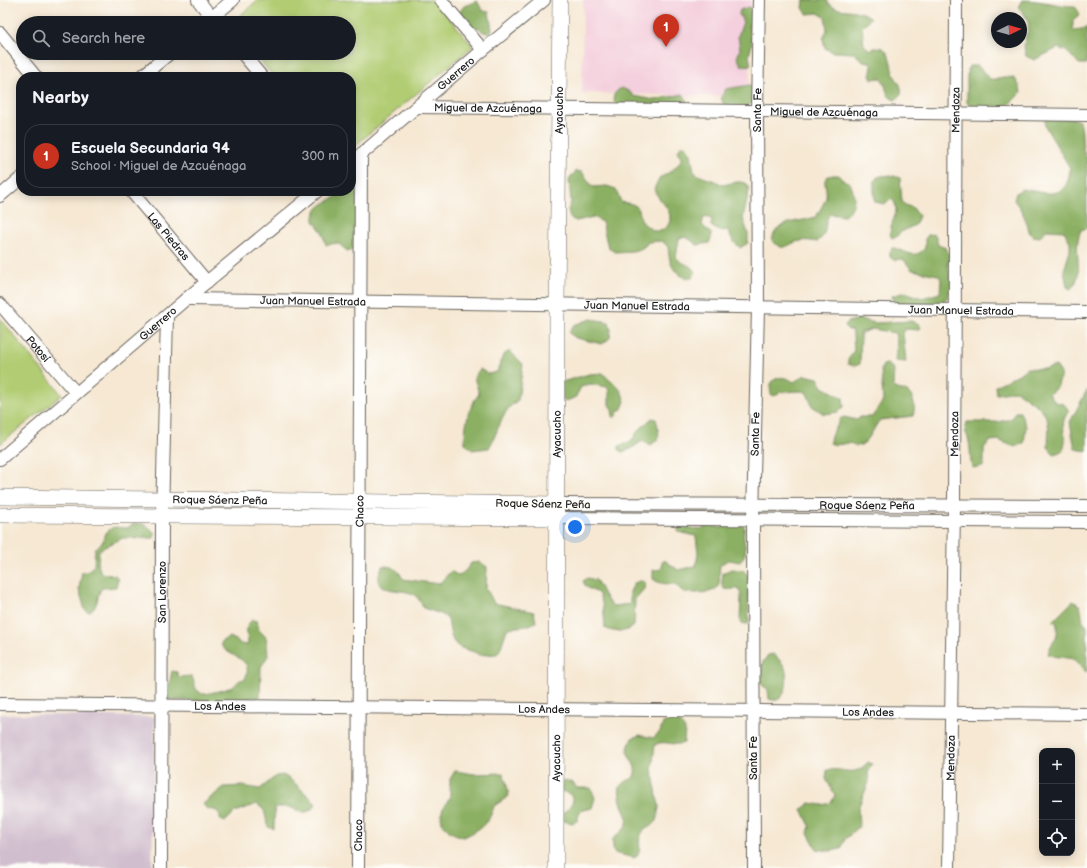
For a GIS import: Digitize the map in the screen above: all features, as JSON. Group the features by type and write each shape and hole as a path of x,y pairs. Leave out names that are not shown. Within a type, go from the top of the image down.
{"street":[{"path":"198,0 208,16"},
{"path":"216,16 233,0"},
{"path":"441,0 483,50"},
{"name":"Guerrero","path":"356,158 544,0"},
{"name":"Ayacucho","path":"556,868 556,511 560,0"},
{"name":"Santa Fe","path":"754,868 752,711 758,308 757,111 759,0"},
{"name":"Mendoza","path":"949,868 954,506 956,0"},
{"path":"0,33 16,53"},
{"path":"22,60 32,72"},
{"path":"147,72 162,60"},
{"path":"248,60 258,72"},
{"name":"Miguel de Azcuénaga","path":"416,107 1087,115"},
{"name":"Chaco","path":"358,868 361,154"},
{"path":"0,196 16,182"},
{"name":"Las Piedras","path":"135,196 207,282"},
{"name":"Guerrero","path":"0,459 186,299 311,196"},
{"name":"Juan Manuel Estrada","path":"186,299 1087,312"},
{"name":"Potosí","path":"0,304 76,393"},
{"name":"San Lorenzo","path":"161,868 162,516 167,316"},
{"name":"Roque Sáenz Peña","path":"0,497 163,499 360,509 556,511 754,519 1087,522"},
{"name":"Roque Sáenz Peña","path":"556,511 755,505 1087,506"},
{"name":"Roque Sáenz Peña","path":"0,515 162,516 360,509"},
{"name":"Los Andes","path":"0,704 1087,714"}],"shaded area":[{"path":"583,0 751,0 749,97 582,93"},
{"path":"0,714 155,717 152,868 0,868"}],"green space":[{"path":"258,0 434,0 473,46 356,145 356,72 270,72 260,60 356,60 356,16 239,16"},
{"path":"804,0 827,0 828,4 833,7 860,12 871,18 862,27 864,45 870,50 876,48 885,49 888,53 893,73 901,87 901,94 899,97 895,100 889,96 881,78 872,79 870,75 872,66 870,62 863,61 854,53 832,52 825,48 823,39 827,30 825,17 818,13 807,14 803,8"},
{"path":"1022,0 1075,6 1080,14 1073,20 1073,30 1087,27 1087,64 1079,64 1066,51 1058,48 1034,60 1026,56 1024,48 1027,48 1027,35 1029,27 1027,12 1022,12 1018,7"},
{"path":"477,1 483,11 489,12 492,30 489,33 483,32 479,28 468,27 459,13 464,6"},
{"path":"749,7 753,9 753,18 749,26 752,44 749,56 751,65 742,66 737,58 740,49 738,36 743,22 739,14 740,10"},
{"path":"969,66 978,66 990,79 1013,78 1019,85 1021,92 1009,104 1000,110 984,112 980,110 967,103 967,75"},
{"path":"750,85 753,89 754,102 742,108 724,106 721,97 726,89"},
{"path":"622,88 630,92 633,96 655,100 683,94 687,100 685,104 617,105 613,98 615,93"},
{"path":"1045,118 1073,118 1080,122 1083,146 1087,158 1087,228 1081,230 1078,238 1077,246 1079,269 1076,282 1071,289 1067,287 1064,270 1070,251 1070,242 1064,231 1046,230 1040,237 1033,236 1029,233 1024,215 1014,200 1016,193 1022,189 1047,193 1060,191 1065,186 1068,179 1070,168 1045,126"},
{"path":"681,146 686,146 691,154 694,172 697,174 723,185 743,182 748,187 749,191 743,219 748,233 748,243 740,248 733,241 728,230 719,231 711,226 712,219 704,217 702,224 711,233 709,243 697,245 688,238 681,237 679,239 676,257 678,260 692,268 695,273 692,278 686,279 672,266 669,258 668,247 662,241 648,242 642,248 634,251 615,252 608,248 602,222 594,217 576,221 570,218 568,210 571,202 569,180 576,171 582,172 593,187 607,186 616,189 621,202 636,206 641,220 647,226 656,231 663,230 669,223 670,214 654,189 660,177 669,173 680,162 681,159 678,150"},
{"path":"832,175 839,175 841,179 850,183 854,197 853,205 848,213 844,216 830,214 826,221 825,231 817,242 801,241 783,247 776,244 772,240 774,233 778,228 789,223 815,217 826,199 826,178"},
{"path":"891,175 900,178 902,201 905,205 913,208 919,216 915,225 901,232 895,238 891,237 890,232 896,208 895,204 892,199 884,204 875,202 874,192 875,181 878,177"},
{"path":"356,181 358,181 356,248 347,251 338,244 326,245 322,232 314,221 314,215 324,203 336,196 356,196"},
{"path":"933,234 936,237 938,245 946,248 950,256 948,265 952,287 947,298 937,308 894,305 892,296 905,292 922,298 940,293 941,279 938,275 912,270 903,259 894,260 890,257 892,248 912,254 921,252 925,248 925,239 928,235"},
{"path":"0,318 62,395 0,444"},
{"path":"591,319 609,322 611,330 610,338 602,344 576,338 569,333 574,325"},
{"path":"859,319 875,323 911,321 919,324 921,328 919,330 906,329 903,333 906,362 895,361 897,343 895,333 872,329 861,333 860,364 855,366 848,364 848,360 854,350 852,331 847,329 845,325 848,322"},
{"path":"510,351 523,364 518,400 512,404 504,415 489,448 472,450 465,443 465,437 466,423 470,410 479,394 474,377 480,369 488,374 497,372 503,355"},
{"path":"887,364 894,369 893,387 904,390 910,395 914,402 913,416 880,420 868,439 861,445 857,446 848,443 837,445 830,443 831,437 840,419 844,417 857,420 860,417 872,417 883,401 881,369 883,365"},
{"path":"1056,366 1061,373 1058,386 1049,394 1055,402 1064,404 1069,411 1065,417 1063,426 1065,440 1062,452 1054,454 1048,447 1049,430 1045,414 1036,405 1016,391 996,394 995,386 1019,374 1027,368 1045,369"},
{"path":"603,373 618,387 625,401 622,409 618,411 617,415 613,418 612,409 609,405 609,391 607,387 590,384 581,387 575,398 566,401 562,399 562,382 589,374"},
{"path":"805,375 818,378 823,387 843,398 844,407 838,412 824,414 812,406 807,393 803,391 780,392 777,395 772,396 770,389 771,385 777,378 787,378 794,382"},
{"path":"1087,390 1087,451 1075,449 1070,422"},
{"path":"1015,412 1020,412 1026,426 1024,443 1015,447 998,440 990,441 984,448 984,466 972,468 970,445 965,431 967,422 999,422 1011,419"},
{"path":"652,418 656,419 659,431 658,437 654,443 650,445 642,441 631,449 622,452 619,450 619,446 632,441 637,432"},
{"path":"135,523 144,524 155,533 154,538 122,538 99,550 98,565 101,573 115,575 118,578 116,587 102,588 97,603 93,609 89,612 85,610 79,589 82,572 87,572 94,566 95,549 104,540 104,535 110,529 114,527 127,528"},
{"path":"729,523 742,524 745,528 745,553 744,557 739,561 728,560 720,565 719,584 717,588 704,593 684,593 675,584 660,583 653,579 653,570 662,569 662,561 666,561 678,570 696,566 698,553 696,536 678,532 678,527 701,529 709,525 722,528"},
{"path":"480,562 487,567 486,588 494,603 534,612 536,622 527,626 508,628 501,648 497,654 479,655 459,647 453,641 448,619 441,614 423,608 420,600 410,593 385,588 379,584 379,575 382,566 395,569 403,579 439,584 451,571 459,576 471,563"},
{"path":"731,569 743,570 748,575 749,623 747,624 740,623 741,595 739,589 728,590 723,588 722,585 723,573"},
{"path":"587,578 596,580 606,598 613,606 630,604 630,592 634,583 640,581 645,582 644,589 635,599 634,626 628,630 620,632 605,628 604,611 601,598 599,594 584,584 583,581"},
{"path":"1073,601 1080,605 1083,622 1087,626 1087,672 1084,671 1076,661 1072,659 1048,654 1057,632 1056,622 1053,621"},
{"path":"252,620 257,621 259,630 266,637 267,642 268,656 261,667 260,697 242,699 235,703 226,704 223,700 219,699 215,701 170,700 166,698 166,689 169,685 172,671 177,672 178,677 192,676 196,689 202,694 229,688 245,679 247,666 240,659 225,650 221,645 222,641 230,637 238,641 240,644 248,645 247,628"},
{"path":"773,654 784,666 787,679 783,695 779,699 775,700 769,699 768,690 761,684 760,680 763,662 768,655"},
{"path":"671,720 679,722 685,729 684,743 658,743 655,745 652,769 659,807 657,821 640,836 640,849 635,858 614,853 612,840 625,828 628,820 621,801 620,790 623,783 632,779 635,771 634,764 627,750 632,738 640,735 653,738 660,732 663,723"},
{"path":"868,762 872,764 868,773 869,782 858,808 859,827 845,839 841,849 830,851 817,849 808,833 810,826 802,809 810,803 822,805 831,803 835,795 826,779 827,770 834,769 853,771 863,767"},
{"path":"455,771 474,774 503,773 509,796 494,806 490,817 483,825 464,837 456,835 445,827 442,823 441,817 442,811 450,798 450,779"},
{"path":"283,775 315,802 315,807 303,813 290,807 275,807 274,829 268,827 264,810 257,804 235,812 225,822 221,820 216,811 206,808 203,804 224,787 242,786 260,789 276,776"},
{"path":"564,780 573,783 577,788 591,788 595,798 592,808 580,811 577,821 573,823 563,821 561,815 571,806 573,800 570,794 561,791 562,781"}],"place":[{"name":"Escuela Secundaria 94","path":"666,47"}]}
